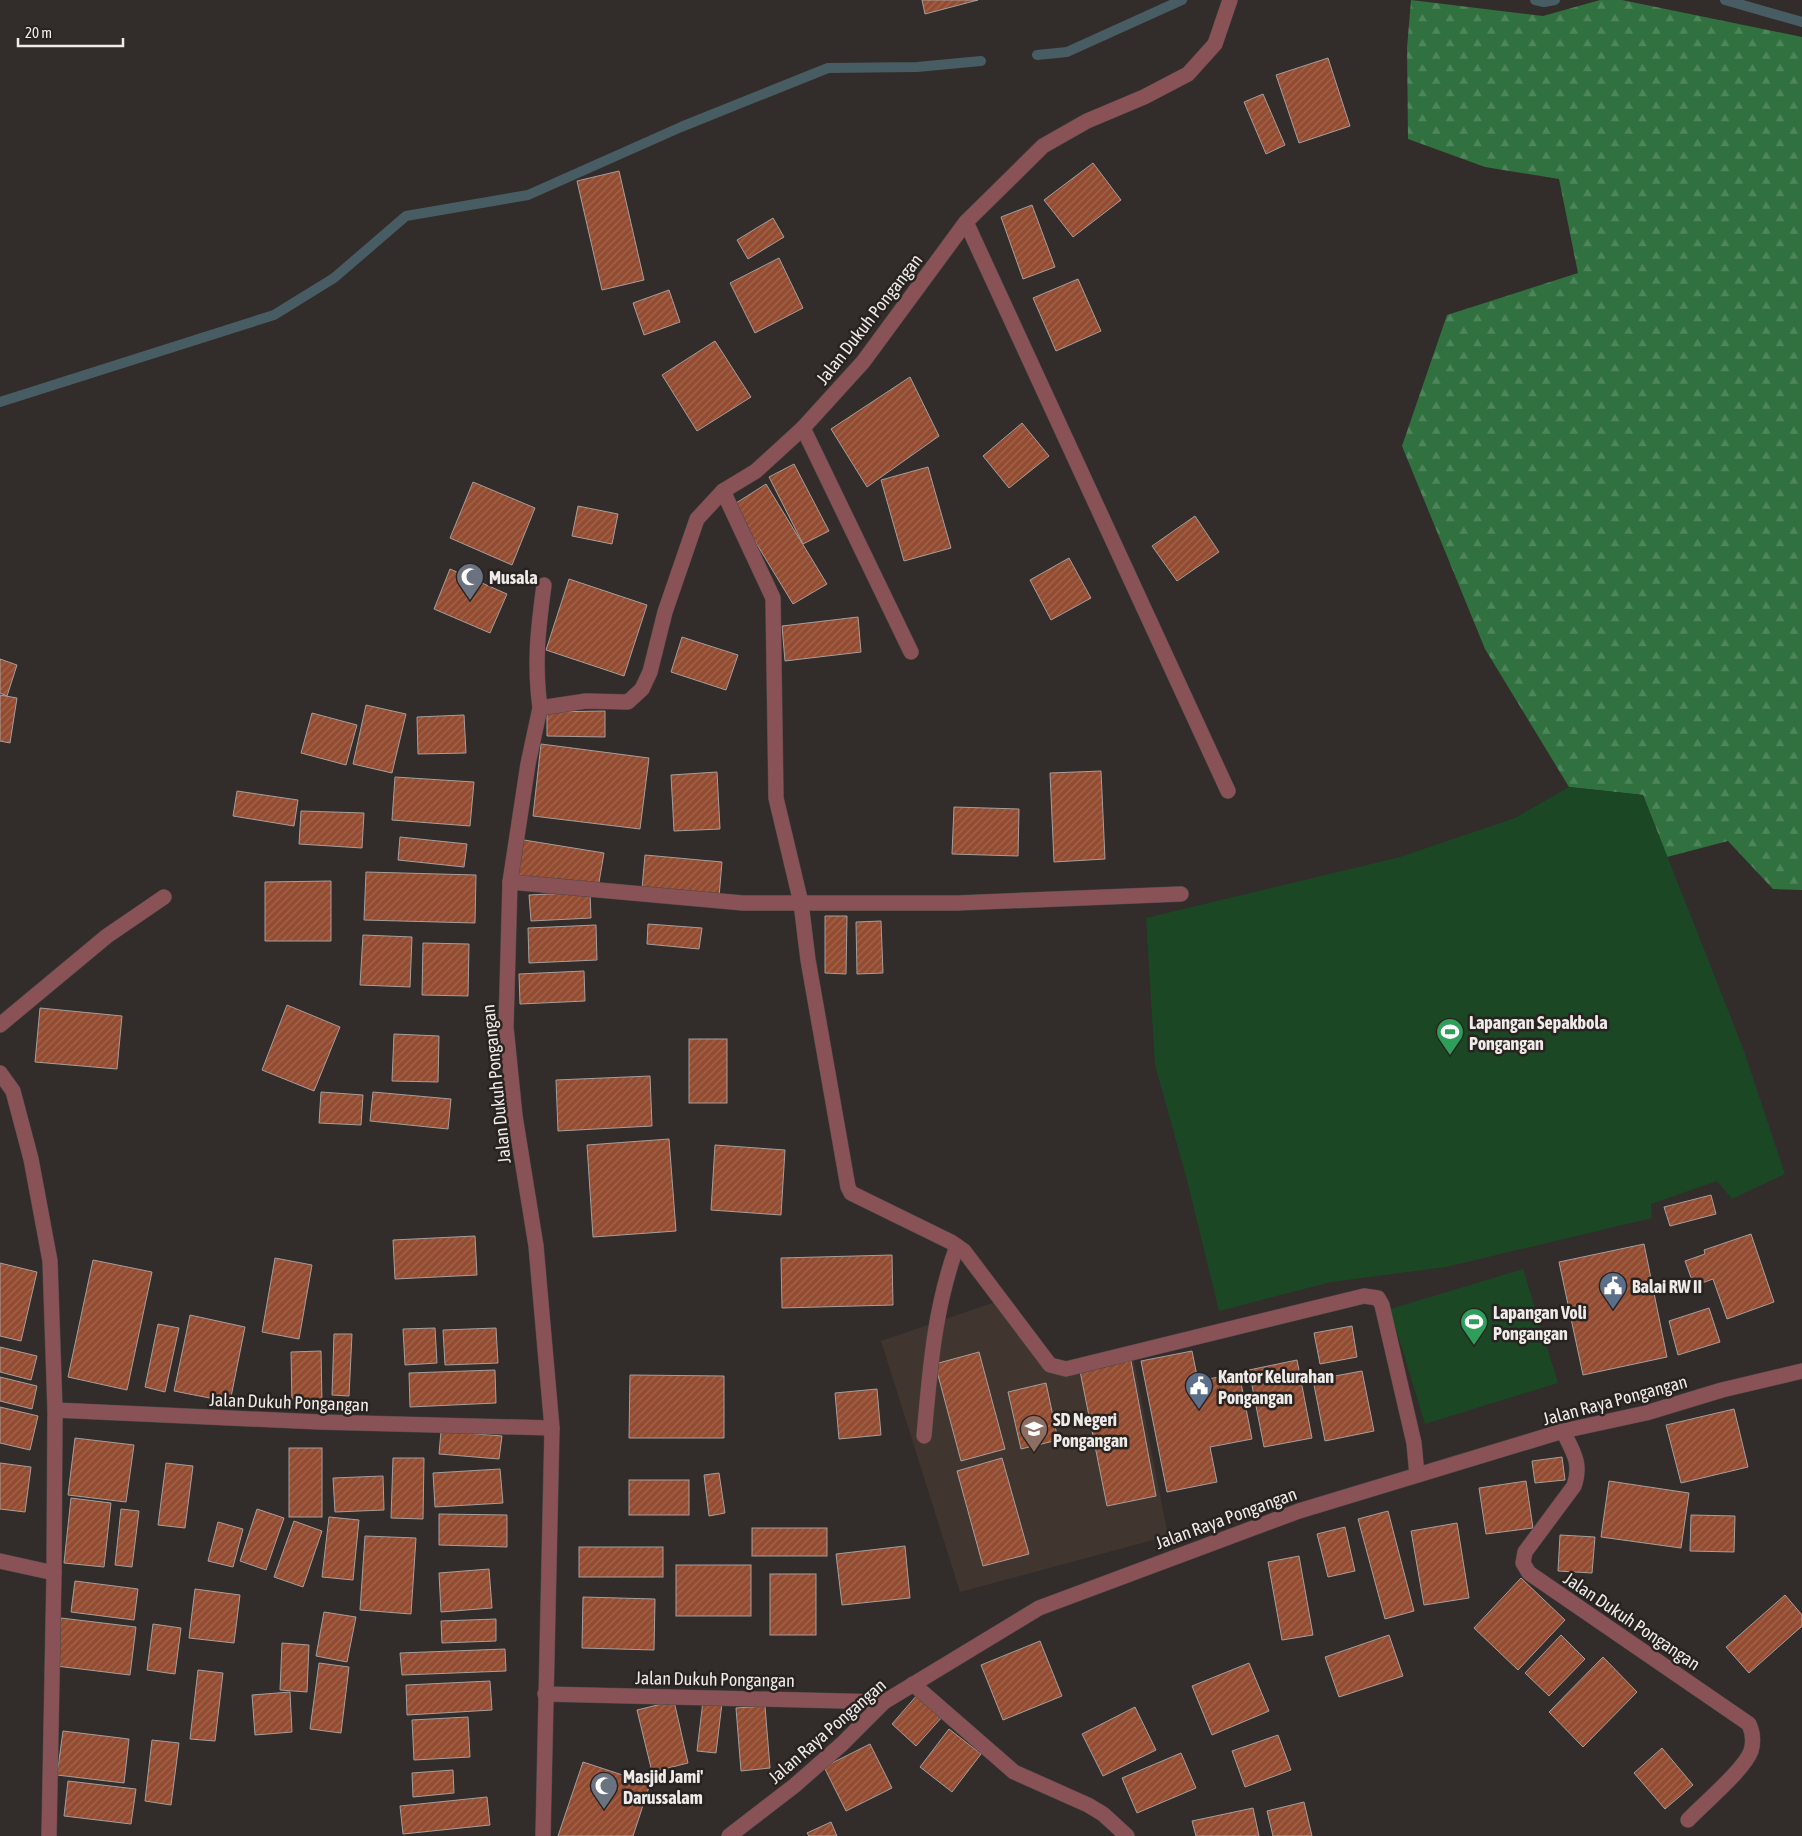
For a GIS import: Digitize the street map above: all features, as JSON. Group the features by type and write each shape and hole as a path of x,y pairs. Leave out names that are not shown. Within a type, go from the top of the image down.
{"street":[{"name":"Jalan Dukuh Pongangan","path":"540,708 586,702 628,702 642,689 650,672 665,612 697,519 723,491 756,471 803,428 863,362 966,222 1043,146 1087,121 1144,97 1188,74 1215,44 1230,0"},
{"path":"966,222 1228,791"},
{"path":"803,428 911,652"},
{"path":"723,491 773,598 776,798 801,903 808,960 848,1187 857,1198 964,1251 1050,1365 1066,1369 1364,1296 1378,1298 1382,1305 1414,1443 1417,1475"},
{"name":"Jalan Dukuh Pongangan","path":"543,1836 552,1428 536,1246 515,1116 506,1027 510,882 528,764 540,708 536,673 536,642 544,586"},
{"path":"510,882 743,903 957,903 1181,894"},
{"path":"0,1025 107,936 164,897"},
{"path":"0,1073 13,1091 31,1159 50,1261 55,1410 49,1836"},
{"path":"924,1436 934,1330 946,1275 957,1246"},
{"name":"Jalan Raya Pongangan","path":"729,1836 794,1786 842,1744 884,1702 1039,1608 1299,1511 1484,1457 1564,1431 1646,1413 1722,1390 1802,1371"},
{"name":"Jalan Dukuh Pongangan","path":"55,1410 319,1422 552,1428"},
{"name":"Jalan Dukuh Pongangan","path":"1564,1431 1578,1465 1578,1475 1574,1486 1524,1552 1523,1563 1529,1573 1749,1724 1753,1734 1751,1750 1745,1762 1688,1820"},
{"path":"0,1561 54,1573"},
{"path":"913,1684 1014,1772 1088,1805 1103,1814 1127,1836"},
{"name":"Jalan Dukuh Pongangan","path":"545,1694 884,1702"}],"shaded area":[{"name":"SD Negeri Pongangan","path":"1001,1300 1047,1369 1131,1346 1168,1536 960,1592 881,1341"}],"green space":[{"path":"1411,0 1543,16 1600,0 1622,0 1802,37 1802,890 1773,889 1728,841 1667,857 1643,795 1569,787 1485,649 1402,446 1447,315 1578,273 1559,179 1485,167 1408,139 1407,48"},
{"name":"Lapangan Sepakbola Pongangan","path":"1569,787 1643,795 1743,1048 1785,1174 1732,1199 1717,1181 1651,1204 1652,1218 1446,1267 1331,1282 1219,1311 1187,1180 1155,1065 1146,918 1400,857 1515,818"},
{"name":"Lapangan Voli Pongangan","path":"1523,1269 1558,1383 1425,1424 1390,1309"}],"building":[{"path":"922,0 978,0 925,14"},
{"path":"1328,58 1350,126 1299,143 1276,75"},
{"path":"1263,94 1285,145 1266,154 1244,102"},
{"path":"1093,163 1121,200 1073,237 1044,200"},
{"path":"619,171 644,280 602,290 577,181"},
{"path":"1032,205 1055,267 1023,279 1001,217"},
{"path":"773,218 784,237 748,259 737,240"},
{"path":"779,258 803,308 755,333 730,283"},
{"path":"1078,279 1101,331 1056,351 1033,298"},
{"path":"669,290 680,322 644,335 633,303"},
{"path":"715,341 751,397 697,431 662,375"},
{"path":"910,377 939,436 867,487 831,429"},
{"path":"1022,423 1049,456 1009,488 983,456"},
{"path":"794,464 829,531 803,544 769,477"},
{"path":"928,467 951,548 904,561 881,480"},
{"path":"473,482 535,508 512,565 450,538"},
{"path":"766,484 827,584 793,604 733,505"},
{"path":"578,506 618,514 612,544 572,536"},
{"path":"1195,516 1219,552 1177,581 1152,546"},
{"path":"1069,558 1091,598 1051,620 1030,580"},
{"name":"Musala","path":"450,569 507,594 490,633 434,609"},
{"path":"569,579 647,605 624,676 546,650"},
{"path":"858,617 861,652 785,661 782,626"},
{"path":"682,637 738,655 726,690 671,672"},
{"path":"0,659 17,665 7,696 0,693"},
{"path":"0,695 17,698 10,743 0,741"},
{"path":"366,705 406,714 392,773 353,764"},
{"path":"605,711 605,737 547,736 547,712"},
{"path":"312,713 357,725 346,765 301,753"},
{"path":"464,715 466,753 418,754 417,717"},
{"path":"541,744 649,758 640,829 533,816"},
{"path":"1101,771 1105,859 1054,862 1050,773"},
{"path":"717,772 720,829 674,831 671,775"},
{"path":"395,777 474,782 470,826 392,820"},
{"path":"237,791 298,800 294,826 233,816"},
{"path":"954,807 1019,809 1018,856 952,854"},
{"path":"301,811 364,813 362,848 299,844"},
{"path":"400,837 467,844 464,867 398,860"},
{"path":"518,839 604,853 598,888 513,874"},
{"path":"645,855 722,862 719,897 642,889"},
{"path":"366,872 476,875 475,923 364,920"},
{"path":"331,881 331,941 265,941 265,882"},
{"path":"590,892 591,918 531,921 529,895"},
{"path":"825,916 847,916 846,974 825,973"},
{"path":"881,921 883,973 857,974 856,922"},
{"path":"648,924 702,928 699,949 647,944"},
{"path":"596,925 597,960 529,963 528,928"},
{"path":"363,935 412,937 410,987 360,985"},
{"path":"423,943 469,944 468,996 422,995"},
{"path":"584,971 585,1001 520,1004 519,974"},
{"path":"287,1005 340,1027 314,1091 262,1070"},
{"path":"40,1008 122,1016 117,1069 35,1062"},
{"path":"394,1034 439,1036 438,1082 392,1081"},
{"path":"689,1039 727,1039 727,1103 689,1103"},
{"path":"650,1076 652,1126 558,1131 556,1080"},
{"path":"321,1092 363,1095 361,1125 319,1123"},
{"path":"373,1092 451,1099 448,1129 370,1121"},
{"path":"669,1139 676,1231 593,1237 587,1145"},
{"path":"715,1145 785,1150 781,1215 711,1210"},
{"path":"1711,1195 1716,1214 1670,1226 1664,1207"},
{"path":"1751,1234 1774,1302 1727,1319 1713,1279 1694,1286 1685,1261 1705,1254 1704,1250"},
{"path":"475,1236 477,1275 395,1279 393,1240"},
{"name":"Balai RW II","path":"1644,1244 1667,1357 1583,1375 1559,1262"},
{"path":"892,1255 893,1305 782,1308 781,1258"},
{"path":"275,1258 312,1265 299,1339 262,1332"},
{"path":"93,1260 152,1272 127,1390 68,1377"},
{"path":"0,1263 37,1272 21,1341 0,1336"},
{"path":"1709,1308 1720,1342 1678,1355 1669,1321"},
{"path":"190,1315 245,1327 230,1402 174,1391"},
{"path":"158,1324 179,1328 165,1392 145,1387"},
{"path":"1352,1326 1357,1357 1320,1364 1314,1333"},
{"path":"435,1328 437,1363 405,1365 403,1329"},
{"path":"496,1328 498,1363 445,1365 443,1330"},
{"path":"334,1334 352,1334 349,1396 332,1395"},
{"path":"0,1347 37,1356 31,1380 0,1372"},
{"path":"321,1351 322,1403 292,1404 291,1352"},
{"name":"Kantor Kelurahan Pongangan","path":"1192,1351 1198,1381 1239,1373 1252,1439 1210,1447 1217,1482 1167,1492 1141,1361"},
{"path":"979,1352 1005,1449 961,1461 935,1364"},
{"path":"1297,1360 1312,1438 1264,1447 1249,1370"},
{"path":"1131,1361 1156,1496 1107,1506 1080,1371"},
{"path":"495,1370 496,1403 410,1407 409,1373"},
{"path":"1362,1371 1374,1431 1325,1441 1313,1380"},
{"path":"630,1375 724,1376 724,1438 629,1438"},
{"path":"0,1377 37,1386 32,1409 0,1401"},
{"path":"1046,1383 1058,1440 1021,1449 1008,1392"},
{"path":"877,1389 881,1435 839,1439 835,1393"},
{"path":"0,1407 38,1416 30,1450 0,1443"},
{"path":"1734,1409 1748,1467 1681,1483 1666,1425"},
{"path":"441,1431 502,1436 499,1459 439,1454"},
{"path":"75,1438 134,1445 126,1502 68,1495"},
{"path":"289,1448 322,1448 322,1517 289,1517"},
{"path":"1562,1457 1565,1480 1535,1483 1532,1461"},
{"path":"393,1458 424,1458 423,1519 391,1518"},
{"path":"1002,1458 1029,1554 983,1566 957,1471"},
{"path":"0,1463 31,1467 25,1512 0,1509"},
{"path":"166,1463 193,1466 185,1528 158,1525"},
{"path":"500,1469 503,1503 435,1507 433,1473"},
{"path":"719,1473 725,1513 709,1516 704,1475"},
{"path":"383,1476 384,1510 335,1512 333,1478"},
{"path":"629,1480 689,1480 689,1515 629,1515"},
{"path":"1526,1481 1533,1528 1486,1534 1479,1488"},
{"path":"1609,1481 1689,1493 1681,1548 1601,1537"},
{"path":"71,1498 111,1503 104,1567 64,1563"},
{"path":"121,1509 139,1511 132,1567 115,1565"},
{"path":"257,1509 284,1518 266,1570 240,1561"},
{"path":"1388,1511 1414,1611 1385,1619 1358,1519"},
{"path":"439,1514 507,1515 507,1547 439,1545"},
{"path":"1691,1515 1735,1516 1734,1552 1690,1551"},
{"path":"329,1517 359,1520 353,1580 322,1577"},
{"path":"294,1521 322,1531 303,1587 274,1577"},
{"path":"218,1522 243,1529 233,1567 208,1561"},
{"path":"1457,1523 1469,1598 1424,1605 1411,1531"},
{"path":"1345,1527 1355,1571 1328,1577 1317,1534"},
{"path":"752,1528 827,1528 827,1556 752,1556"},
{"path":"1560,1535 1595,1537 1592,1573 1558,1571"},
{"path":"365,1536 416,1538 411,1614 360,1610"},
{"path":"905,1546 910,1598 842,1605 836,1554"},
{"path":"579,1547 663,1547 663,1577 579,1577"},
{"path":"1299,1556 1313,1635 1282,1640 1268,1562"},
{"path":"676,1565 751,1565 751,1616 676,1616"},
{"path":"489,1569 492,1608 441,1612 439,1573"},
{"path":"770,1574 816,1574 816,1635 770,1635"},
{"path":"1521,1578 1565,1620 1518,1670 1474,1628"},
{"path":"75,1581 138,1589 134,1620 71,1612"},
{"path":"195,1589 240,1595 234,1643 189,1638"},
{"path":"1785,1595 1802,1615 1802,1626 1749,1673 1726,1647"},
{"path":"583,1597 655,1599 654,1650 582,1648"},
{"path":"324,1612 356,1617 347,1662 316,1656"},
{"path":"61,1618 136,1627 130,1675 56,1666"},
{"path":"496,1619 496,1641 442,1643 441,1621"},
{"path":"153,1624 181,1628 175,1674 147,1670"},
{"path":"1389,1635 1403,1676 1339,1697 1325,1657"},
{"path":"1561,1635 1585,1659 1549,1696 1525,1673"},
{"path":"1040,1641 1062,1696 1003,1720 981,1665"},
{"path":"282,1643 309,1645 307,1692 280,1690"},
{"path":"505,1649 506,1671 402,1675 400,1653"},
{"path":"1603,1657 1637,1692 1583,1747 1549,1712"},
{"path":"319,1663 349,1667 341,1733 310,1729"},
{"path":"1249,1663 1269,1711 1212,1735 1192,1686"},
{"path":"198,1670 223,1673 215,1741 190,1739"},
{"path":"490,1681 492,1710 407,1715 406,1685"},
{"path":"290,1692 292,1732 255,1735 252,1695"},
{"path":"918,1694 943,1716 916,1746 892,1724"},
{"path":"674,1701 688,1763 652,1772 637,1710"},
{"path":"703,1701 722,1703 716,1753 697,1751"},
{"path":"765,1706 770,1768 741,1771 736,1708"},
{"path":"1135,1707 1156,1750 1103,1776 1082,1734"},
{"path":"468,1717 470,1757 414,1760 412,1720"},
{"path":"949,1729 981,1754 952,1792 920,1767"},
{"path":"63,1731 129,1739 124,1783 57,1775"},
{"path":"1278,1735 1291,1770 1245,1787 1232,1751"},
{"path":"152,1740 179,1743 171,1805 145,1801"},
{"path":"870,1744 892,1788 846,1811 824,1767"},
{"path":"1662,1748 1693,1785 1665,1809 1634,1773"},
{"path":"1181,1753 1196,1788 1137,1813 1122,1778"},
{"name":"Masjid Jami' Darussalam","path":"583,1762 650,1784 633,1836 558,1836"},
{"path":"453,1770 454,1793 413,1797 412,1773"},
{"path":"68,1781 136,1789 131,1824 64,1816"},
{"path":"487,1797 490,1825 403,1834 400,1806"},
{"path":"1304,1802 1312,1836 1273,1836 1267,1811"},
{"path":"1253,1808 1259,1836 1196,1836 1192,1821"},
{"path":"831,1822 837,1836 809,1836 807,1833"}],"waterway":[{"path":"1037,55 1067,52 1182,0"},
{"path":"1535,0 1544,2 1555,0"},
{"path":"1725,0 1802,22"},
{"path":"0,402 274,315 334,278 406,216 528,195 681,127 828,68 917,67 981,61"}],"place":[{"name":"Musala","path":"470,601"},
{"name":"Lapangan Sepakbola Pongangan","path":"1450,1056"},
{"name":"Balai RW II","path":"1613,1310"},
{"name":"Lapangan Voli Pongangan","path":"1474,1346"},
{"name":"Kantor Kelurahan Pongangan","path":"1199,1410"},
{"name":"SD Negeri Pongangan","path":"1034,1453"},
{"name":"Masjid Jami' Darussalam","path":"604,1810"}]}
